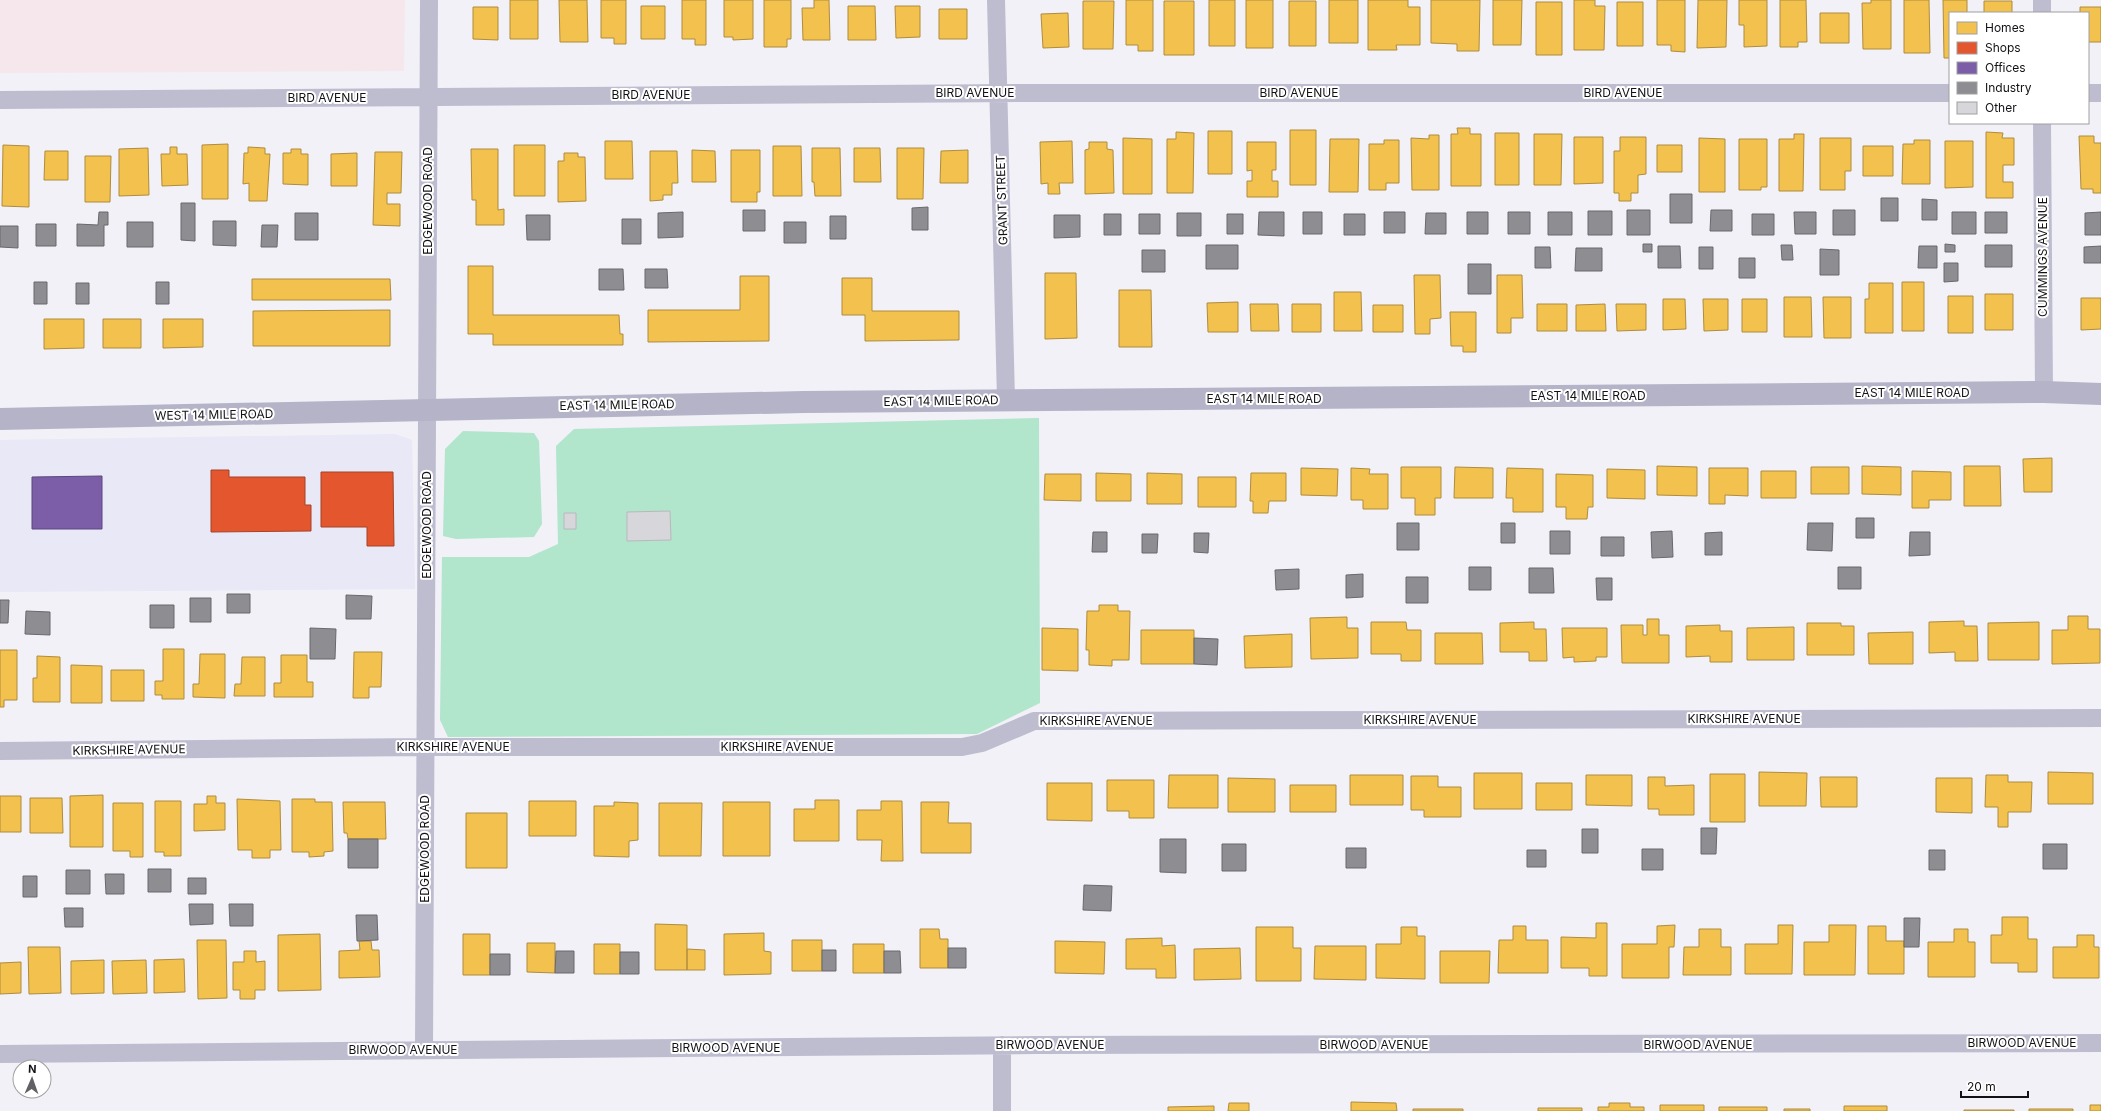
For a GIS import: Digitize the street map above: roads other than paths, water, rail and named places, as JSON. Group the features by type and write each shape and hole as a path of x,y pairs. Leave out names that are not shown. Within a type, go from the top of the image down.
{"main road":[{"name":"EAST 14 MILE ROAD","path":"428,410 796,402 2044,392 2101,394"},
{"name":"WEST 14 MILE ROAD","path":"0,419 428,410"}],"street":[{"name":"EDGEWOOD ROAD","path":"424,1050 429,0"},
{"name":"GRANT STREET","path":"996,0 1006,400"},
{"path":"2042,0 2042,12"},
{"path":"2089,92 2101,92"},
{"name":"BIRD AVENUE","path":"0,100 999,93 1949,93"},
{"name":"CUMMINGS AVENUE","path":"2042,124 2044,392"},
{"name":"KIRKSHIRE AVENUE","path":"0,751 425,747 962,747 982,743 1034,721 2101,718"},
{"name":"BIRWOOD AVENUE","path":"0,1054 1002,1045 2101,1043"},
{"path":"1002,1045 1002,1111"}]}
